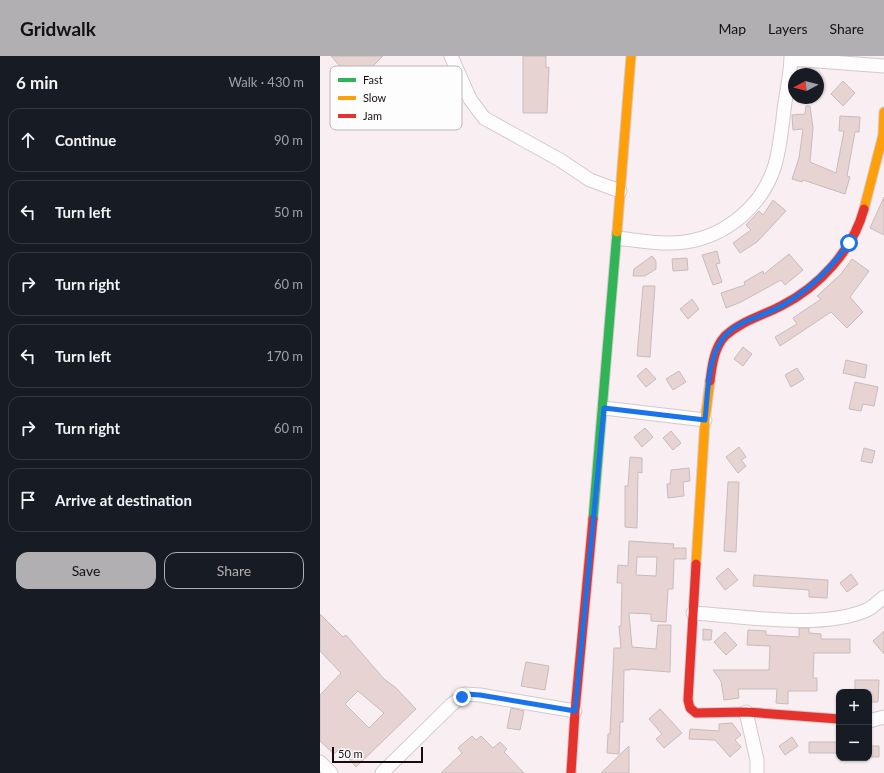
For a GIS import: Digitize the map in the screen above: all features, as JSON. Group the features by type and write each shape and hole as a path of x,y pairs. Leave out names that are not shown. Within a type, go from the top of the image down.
{"street":[{"path":"451,56 455,66"},
{"path":"571,773 575,711 604,408 631,56"},
{"path":"618,238 649,242 684,242 709,236 733,224 747,211 765,189 774,165 791,58 884,66"},
{"path":"462,81 470,100 484,118 560,160 590,180 620,191"},
{"path":"836,719 746,712 696,713 690,708 688,700 705,420 713,358 724,337 739,325 782,306 809,289 832,266 849,243 862,217 883,135 884,112"},
{"path":"604,408 705,420"},
{"path":"693,613 813,621 847,617 868,609 884,597"},
{"path":"382,773 451,705 465,694 480,695 575,711"},
{"path":"746,712 758,760 757,773"},
{"path":"872,720 884,716"},
{"path":"320,762 332,773"}],"building":[{"path":"331,56 383,56 373,66 340,66"},
{"path":"523,56 546,56 546,68 549,67 547,113 523,113"},
{"path":"843,81 855,93 843,106 831,94"},
{"path":"806,106 810,106 813,128 810,162 836,173 844,131 839,131 840,116 860,117 859,132 855,132 847,176 850,177 845,194 803,180 802,182 792,179 799,158 803,129 793,130 792,115 805,114"},
{"path":"884,197 884,235 870,228"},
{"path":"773,200 786,211 757,242 740,253 733,243 751,230 746,225 759,211 763,215"},
{"path":"717,251 720,263 716,264 722,282 713,285 702,255"},
{"path":"789,254 803,270 785,285 781,280 741,302 726,308 721,293 745,285 744,282 763,271 764,274"},
{"path":"652,256 656,261 656,269 645,276 633,276 634,269"},
{"path":"687,258 688,270 673,271 672,259"},
{"path":"852,259 869,271 850,297 863,312 847,328 831,312 780,346 775,337 797,324 793,318 821,299 817,296 841,274"},
{"path":"643,286 655,286 650,357 637,356"},
{"path":"692,299 699,309 688,319 680,309"},
{"path":"743,347 752,354 743,366 734,359"},
{"path":"846,360 867,365 865,378 843,373"},
{"path":"646,368 656,379 646,387 637,376"},
{"path":"797,368 804,379 791,387 785,375"},
{"path":"679,371 686,382 673,390 666,379"},
{"path":"855,382 878,387 874,406 863,404 861,411 849,409"},
{"path":"645,428 653,437 642,447 634,437"},
{"path":"671,431 681,443 673,450 663,438"},
{"path":"739,447 746,457 741,460 746,466 738,473 726,457"},
{"path":"864,448 875,451 872,463 861,461"},
{"path":"630,457 642,458 642,473 638,472 637,528 625,527 625,486 628,486"},
{"path":"689,468 690,481 683,482 684,496 668,498 667,484 670,484 671,470"},
{"path":"728,482 739,482 736,552 724,551"},
{"path":"629,541 674,544 673,548 686,548 686,559 674,559 673,589 668,589 666,622 651,621 651,614 629,613 632,647 656,649 658,625 671,625 670,672 630,669 624,670 623,722 620,722 619,754 607,753 608,734 610,734 614,648 621,648 619,626 621,626 622,583 617,583 618,565 628,566","holes":["637,557 657,557 656,576 636,575"]},
{"path":"728,568 738,580 725,590 716,578"},
{"path":"851,574 858,584 847,592 840,583"},
{"path":"754,575 828,580 827,598 809,597 809,590 753,586"},
{"path":"320,614 343,637 346,635 384,679 396,688 416,709 356,767 340,748 334,754 320,741 320,695 341,673 320,651","holes":["358,691 384,713 369,728 345,704"]},
{"path":"799,628 809,628 809,633 821,634 821,639 850,639 850,653 814,653 813,678 817,678 817,691 788,691 788,704 776,703 777,689 738,689 739,698 724,700 721,681 713,670 769,670 770,646 747,645 748,630 766,631 766,635 799,637"},
{"path":"703,629 712,630 711,640 703,640"},
{"path":"884,631 884,654 873,641"},
{"path":"725,632 737,645 726,655 714,642"},
{"path":"526,662 549,666 545,690 521,686"},
{"path":"855,680 879,680 878,702 872,702 872,689 855,689"},
{"path":"511,708 524,711 520,730 507,728"},
{"path":"660,709 682,733 664,748 656,739 662,734 649,719"},
{"path":"732,723 741,735 735,740 741,747 730,757 715,740 689,739 690,729 719,731 719,724"},
{"path":"472,736 476,740 481,736 493,748 500,742 507,749 504,752 524,773 441,773 462,753 458,748"},
{"path":"792,737 798,746 785,755 779,746"},
{"path":"809,742 836,742 836,753 809,753"},
{"path":"629,746 629,773 601,773"},
{"path":"872,746 879,746 879,757 872,757"}],"traffic: fast":[{"path":"593,519 617,232"}],"traffic: slow":[{"path":"617,232 631,56"},
{"path":"864,209 883,135 884,112"},
{"path":"696,564 705,420 710,381"}],"traffic: jam":[{"path":"710,381 716,352 725,336 738,326 774,310 795,298 821,278 833,266 852,239 864,209"},
{"path":"571,773 575,711 593,519"},
{"path":"696,564 688,700 690,708 696,713 746,712 836,719"}],"route":[{"path":"462,697 465,694 480,695 575,711 604,408 705,420 713,358 724,337 739,325 782,306 809,289 832,266 849,243"}]}
